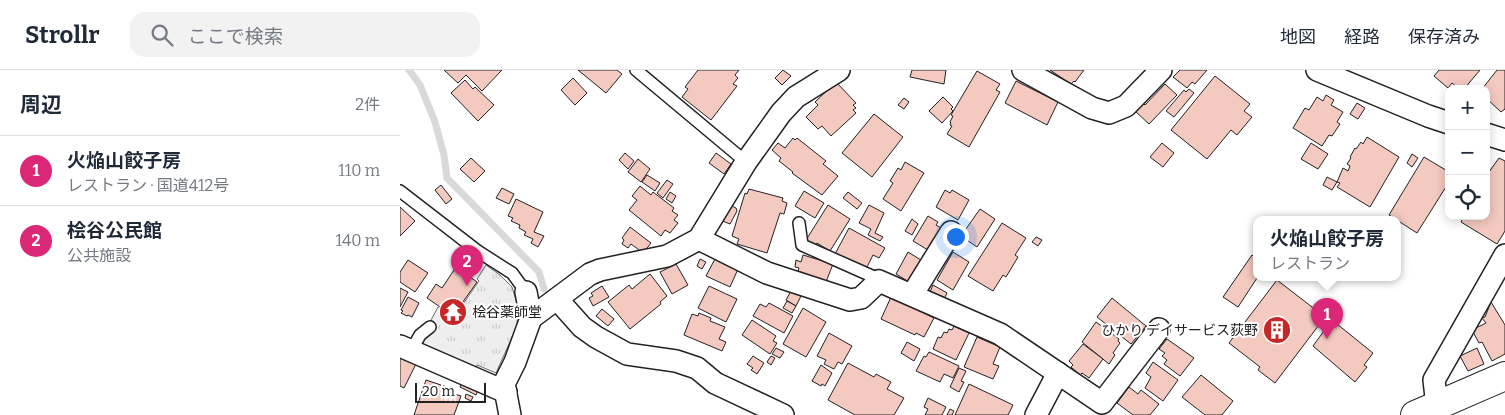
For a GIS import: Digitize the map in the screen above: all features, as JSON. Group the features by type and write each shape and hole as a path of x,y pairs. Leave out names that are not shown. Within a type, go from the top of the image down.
{"highway":[{"path":"1426,410 1505,376"}],"street":[{"path":"531,318 590,274 600,270 667,256 698,239 746,162 781,113 796,97 839,70"},
{"path":"1023,70 1092,108 1109,113 1126,106 1161,70"},
{"path":"1317,70 1445,122"},
{"path":"1490,135 1505,140"},
{"path":"912,295 952,232"},
{"path":"698,239 767,273 850,300 861,298 879,281 1000,334 1108,408 1159,329"},
{"path":"1426,410 1434,380 1505,255"},
{"path":"511,415 504,384 515,362 531,318 526,292"},
{"path":"557,299 582,327 596,338 627,354 676,361 697,368 715,383 783,415"},
{"path":"405,348 506,392"},
{"path":"1036,415 1058,373"}],"lane":[{"path":"636,70 746,162"},
{"path":"400,191 478,252 512,273 526,292"},
{"path":"799,223 802,245 874,277 879,281"},
{"path":"405,348 430,327"}],"green space":[{"path":"486,265 512,287 518,307 517,326 496,373 477,365 474,372 417,346 438,307 454,317 479,281 477,279"}],"building":[{"path":"444,70 502,70 482,91 466,75 458,83"},
{"path":"578,70 617,70 622,74 606,93"},
{"path":"698,70 739,70 735,75 738,78 733,84 737,86 711,120 682,97 688,89 685,87"},
{"path":"783,70 791,76 782,85 775,78"},
{"path":"912,70 946,70 944,84 910,77"},
{"path":"1050,70 1084,70 1075,82 1071,84"},
{"path":"1180,70 1207,70 1195,84 1192,82 1187,88 1173,77"},
{"path":"1439,70 1480,70 1467,85 1454,85 1452,83 1445,85 1434,76"},
{"path":"1497,70 1505,70 1505,109 1501,112 1490,102 1490,85 1485,85"},
{"path":"977,71 1000,84 996,90 1000,92 969,147 947,134 952,126 950,122 953,116 951,115"},
{"path":"1215,76 1250,104 1244,111 1252,117 1237,135 1231,130 1207,159 1171,130"},
{"path":"573,78 587,93 575,105 561,90"},
{"path":"465,80 473,89 475,87 494,105 478,121 451,93"},
{"path":"1016,81 1058,102 1047,125 1005,103"},
{"path":"836,82 856,103 853,105 856,108 853,110 856,113 831,136 822,126 818,129 806,117 818,105 815,102"},
{"path":"1165,84 1177,95 1149,124 1135,111 1143,103 1145,105"},
{"path":"1189,89 1194,93 1174,117 1166,111 1184,90 1186,92"},
{"path":"1326,95 1334,100 1331,105 1343,112 1337,122 1340,124 1332,136 1329,135 1322,146 1293,128 1305,108 1309,110 1317,97 1323,101"},
{"path":"943,97 953,107 951,109 953,111 942,123 929,111"},
{"path":"904,98 909,102 904,109 898,105"},
{"path":"1357,103 1365,108 1358,119 1350,114"},
{"path":"874,114 903,137 872,177 842,153"},
{"path":"1367,137 1399,157 1370,207 1337,187 1340,183 1337,182 1343,168 1348,171 1350,166 1347,164 1355,148 1361,142 1363,144"},
{"path":"793,138 795,140 797,138 826,161 823,164 838,176 822,195 792,173 779,161 781,158 772,150 778,143 785,148"},
{"path":"1162,143 1174,153 1163,167 1150,157"},
{"path":"1311,143 1328,154 1318,169 1301,159"},
{"path":"625,153 634,161 628,169 619,160"},
{"path":"716,153 731,164 724,174 709,163"},
{"path":"1412,154 1418,158 1412,167 1407,163"},
{"path":"1424,157 1445,170 1445,188 1417,233 1401,223 1401,216 1389,215"},
{"path":"471,158 485,171 474,182 460,169"},
{"path":"1499,158 1505,161 1505,231 1497,244 1461,222 1462,220 1490,220 1490,170"},
{"path":"638,159 650,169 641,182 628,172"},
{"path":"905,162 924,173 901,211 883,199 893,183 890,181 898,168 901,170"},
{"path":"647,175 660,183 655,191 642,182"},
{"path":"1327,177 1337,182 1332,190 1323,185"},
{"path":"667,180 673,184 663,198 657,193"},
{"path":"441,185 452,199 446,204 435,190"},
{"path":"640,186 651,195 653,192 674,208 672,211 678,215 674,220 678,223 670,233 665,230 661,236 629,210 637,200 632,196"},
{"path":"502,188 514,194 509,204 496,198"},
{"path":"749,189 783,198 782,201 787,203 784,214 780,213 767,253 737,244 739,239 732,236 745,193 747,194"},
{"path":"945,190 950,193 952,190 969,200 958,220 936,207"},
{"path":"804,191 824,203 815,218 795,206"},
{"path":"670,192 676,196 672,203 666,199"},
{"path":"848,192 862,203 857,209 843,198"},
{"path":"516,199 543,212 534,232 544,236 538,247 531,243 533,239 524,235 526,232 519,228 520,225 511,221 513,218 508,216"},
{"path":"728,204 736,208 737,211 730,224 720,220"},
{"path":"828,205 850,219 830,251 817,243 815,246 806,240"},
{"path":"869,205 884,213 875,233 883,237 880,241 868,235 871,229 859,223"},
{"path":"400,207 415,221 400,236"},
{"path":"980,209 995,219 977,247 961,236"},
{"path":"928,216 938,222 936,225 943,229 928,250 913,241"},
{"path":"912,219 918,224 912,235 905,231"},
{"path":"1002,223 1026,238 1015,255 1018,257 1006,277 1003,275 993,291 968,276"},
{"path":"630,227 651,243 643,253 631,244 628,248 622,244 624,240 622,238"},
{"path":"849,228 885,248 879,258 873,255 865,271 835,254"},
{"path":"1036,237 1042,240 1038,246 1032,242"},
{"path":"908,252 921,260 909,282 896,274"},
{"path":"953,252 969,262 953,290 937,280"},
{"path":"803,255 833,264 826,282 798,271 799,268 795,267 796,260 801,262"},
{"path":"1252,255 1253,281 1255,281 1238,307 1223,297"},
{"path":"700,259 706,262 702,269 697,266"},
{"path":"715,259 738,269 730,287 706,276"},
{"path":"408,260 428,273 415,292 400,282 400,272"},
{"path":"676,264 688,285 672,294 660,272"},
{"path":"456,267 477,282 453,316 427,298 436,284 442,288"},
{"path":"650,274 667,296 660,302 661,304 630,329 608,302 629,285 632,289"},
{"name":"ひかり デイサービス荻野","path":"1276,281 1325,317 1275,383 1258,370 1260,367 1229,343"},
{"path":"933,285 947,293 944,299 930,292"},
{"path":"602,286 609,297 593,306 589,298 593,296 591,293"},
{"path":"709,286 737,299 726,322 698,308"},
{"path":"400,288 408,292 400,307"},
{"path":"791,291 801,296 796,306 786,300"},
{"path":"408,297 419,303 412,317 401,313"},
{"path":"891,297 934,318 924,337 916,333 915,335 881,319"},
{"path":"1112,298 1146,326 1131,344 1097,317"},
{"path":"787,301 796,306 792,313 783,308"},
{"path":"1491,302 1505,325 1505,354 1492,361 1482,342 1479,343 1472,330 1486,323 1482,318 1485,317"},
{"path":"769,303 793,316 784,333 753,316 760,304 766,307"},
{"path":"803,308 826,322 806,357 783,344"},
{"path":"602,309 614,319 608,326 596,316"},
{"path":"699,313 711,318 710,321 725,327 719,339 726,342 722,351 684,335 692,314 698,316"},
{"path":"752,320 776,336 773,341 777,343 770,354 742,335"},
{"path":"1332,320 1373,353 1364,365 1367,367 1355,382 1313,346"},
{"path":"1096,322 1119,339 1120,343 1113,353 1115,355 1109,364 1082,342"},
{"path":"954,326 969,333 956,360 933,349 938,337 941,338 944,332 947,333 949,329 952,330"},
{"path":"829,333 852,346 842,364 838,362 834,369 824,364 826,360 817,356"},
{"path":"977,337 1000,347 993,364 999,366 993,379 964,367"},
{"path":"1167,339 1194,358 1180,376 1164,364 1167,360 1162,356 1165,353 1159,349"},
{"path":"907,342 920,349 914,361 901,353"},
{"path":"1083,344 1103,359 1089,378 1082,373 1080,375 1071,367 1073,365 1069,361"},
{"path":"776,348 784,352 780,358 772,354"},
{"path":"1477,348 1484,364 1468,371 1460,356"},
{"path":"929,352 959,366 953,378 944,374 940,382 916,371 924,356 926,357"},
{"path":"400,355 416,364 404,388 400,386"},
{"path":"753,356 764,363 757,374 747,364"},
{"path":"771,356 775,358 771,365 767,362"},
{"path":"1153,362 1178,380 1163,401 1145,388 1151,377 1146,373"},
{"path":"848,363 874,377 876,374 891,382 887,389 904,398 894,415 855,415 828,400"},
{"path":"821,365 832,373 825,386 812,381"},
{"path":"959,368 966,371 961,381 964,382 959,392 950,387"},
{"path":"1201,375 1233,401 1222,415 1205,415 1182,397"},
{"path":"426,380 447,387 445,391 461,396 454,415 414,415"},
{"path":"463,380 479,388 476,395 460,387"},
{"path":"969,384 1013,405 1008,415 955,415"},
{"path":"1129,387 1138,394 1141,390 1159,404 1150,415 1133,415 1117,403"},
{"path":"466,394 473,397 471,401 465,398"},
{"path":"928,398 946,407 942,415 925,415 928,409 924,407"},
{"path":"950,409 954,411 952,415 947,415"}],"waterway":[{"path":"409,70 420,85 435,122 444,155 447,178 539,272 544,289"}],"place":[{"name":"桧谷公民館","path":"467,286"},
{"name":"桧谷薬師堂","path":"453,312"},
{"name":"ひかり デイサービス荻野","path":"1277,330"},
{"name":"火焔山餃子房","path":"1327,339"}]}
